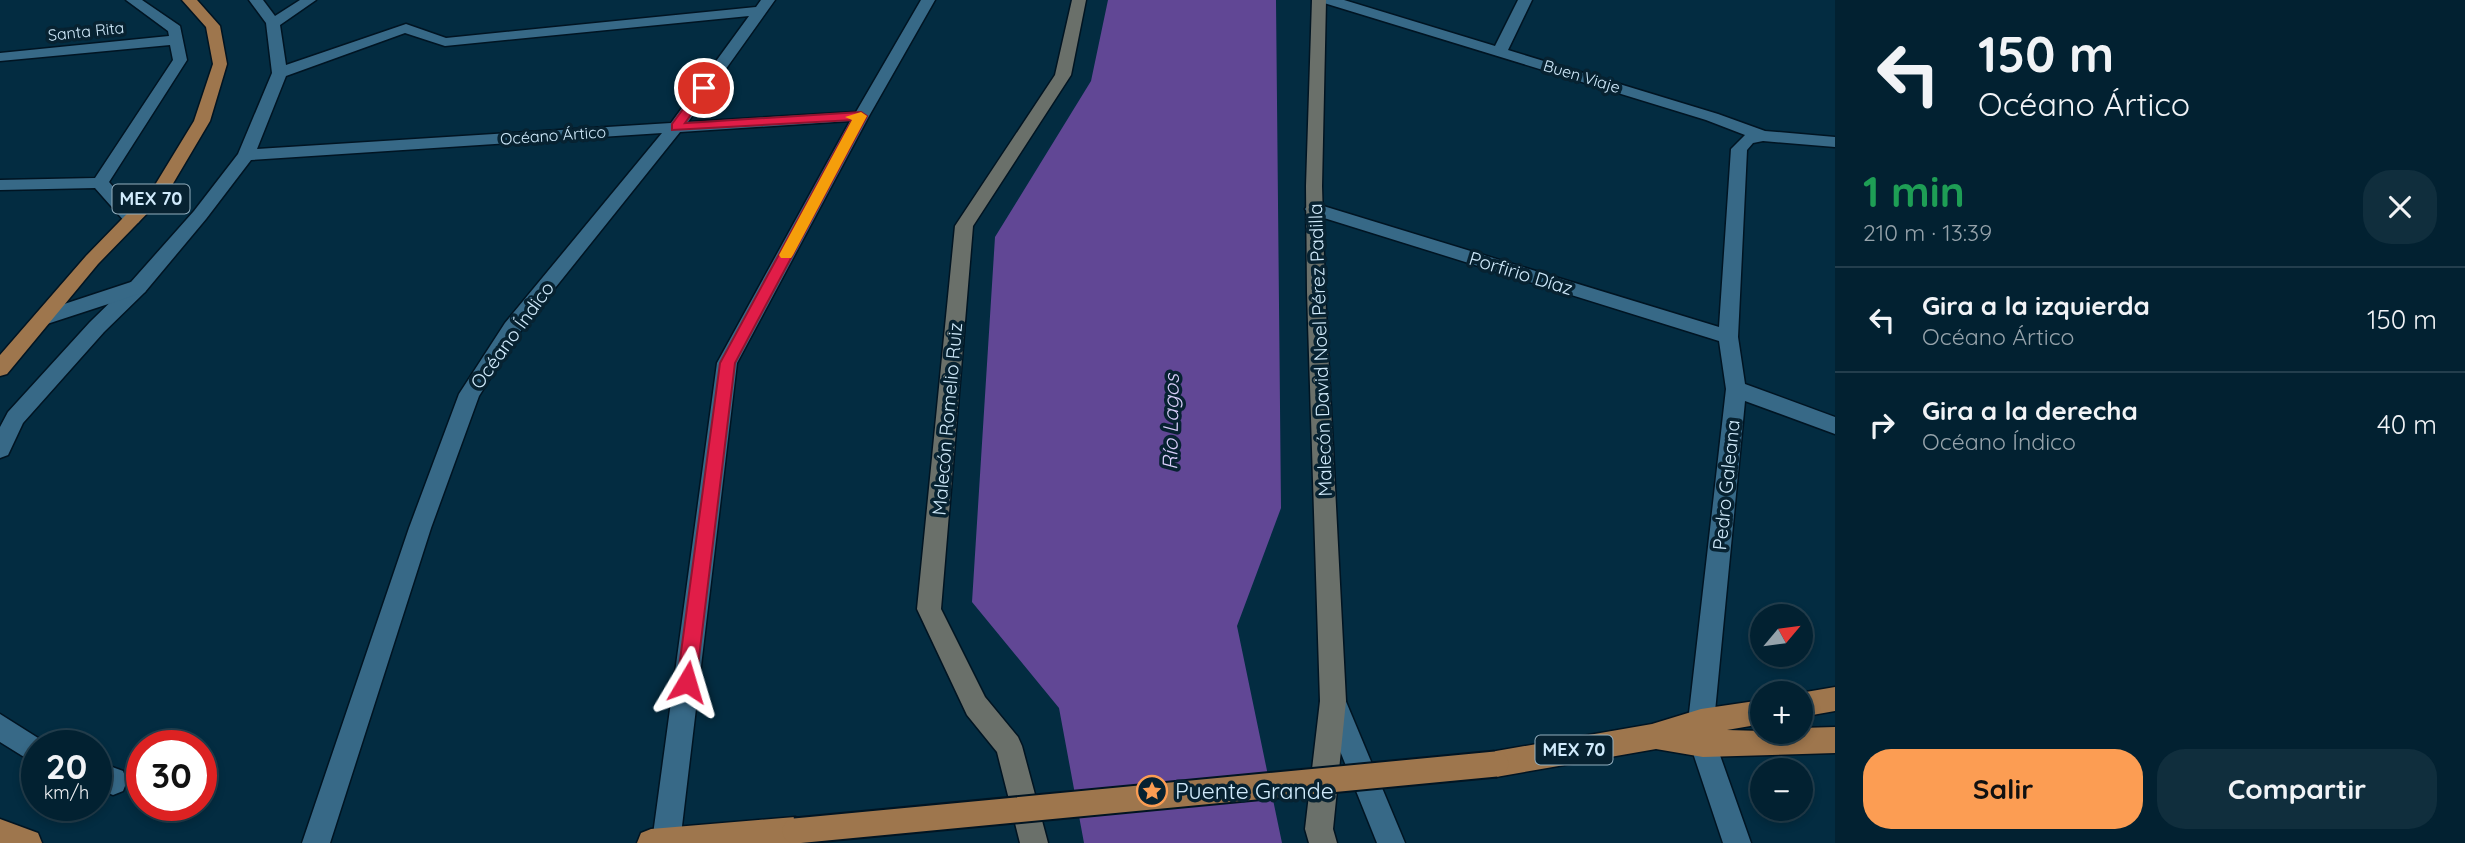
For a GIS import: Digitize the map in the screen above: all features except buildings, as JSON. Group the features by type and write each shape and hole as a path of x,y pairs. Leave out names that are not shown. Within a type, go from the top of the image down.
{"main road":[{"name":"MEX 70","path":"0,369 92,260 162,188 202,121 220,64 213,26 189,0"},
{"path":"1813,703 1835,699"},
{"path":"1702,733 1750,716"},
{"name":"MEX 70","path":"651,843 1496,764 1652,737 1702,733"},
{"path":"1702,733 1835,740"},
{"path":"0,833 28,843"}],"street":[{"path":"100,183 180,60 175,29 133,0"},
{"path":"0,449 15,418 97,327 138,287 200,215 246,155 279,73 274,23 256,0"},
{"path":"274,23 309,0"},
{"path":"666,842 727,363 861,116 928,0"},
{"name":"Malecón Romelio Ruiz","path":"1034,843 1009,746 976,706 929,609 964,226 1063,75 1079,0"},
{"name":"Malecón David Noel Pérez Padilla","path":"1318,0 1314,209 1333,701 1319,829 1323,843"},
{"name":"Buen Viaje","path":"1329,0 1712,117 1763,136 1835,142"},
{"path":"1500,51 1525,0"},
{"path":"279,73 384,34 406,29 445,43 764,5"},
{"name":"Océano Índico","path":"316,843 420,528 469,394 512,328 676,127 764,5"},
{"name":"Santa Rita","path":"0,57 176,40"},
{"name":"Océano Ártico","path":"246,155 861,116"},
{"name":"Pedro Galeana","path":"1737,843 1702,733 1736,389 1728,337 1740,149 1748,139 1763,136"},
{"path":"0,185 100,183 132,219"},
{"name":"Porfirio Díaz","path":"1314,209 1728,337"},
{"path":"44,318 138,287"},
{"path":"1736,389 1835,426"},
{"path":"1333,701 1391,843"},
{"path":"0,727 21,741"}],"water":[{"name":"Río Lagos","path":"1108,0 1276,0 1281,508 1237,626 1282,843 1084,843 1059,708 972,602 995,237 1091,81"}],"slow traffic":[{"path":"786,255 861,116 851,117"}],"place":[{"name":"Puente Grande","path":"1152,791"}],"route":[{"path":"687,682 727,363 861,116 676,127 704,88"}]}
